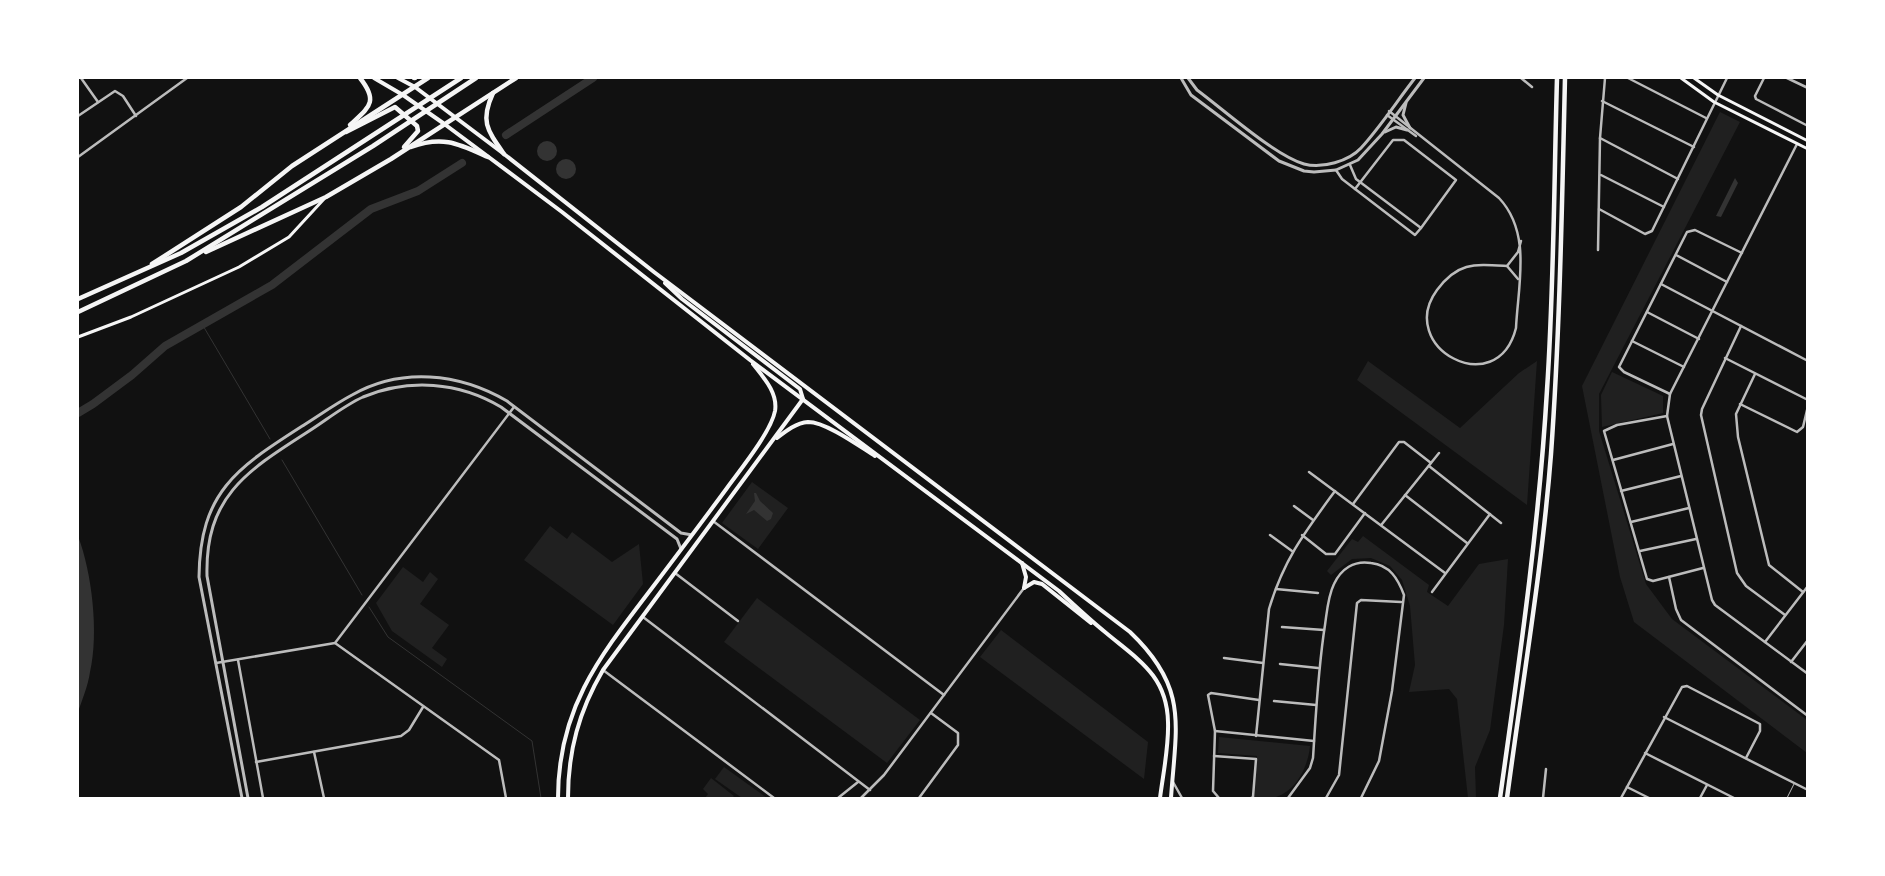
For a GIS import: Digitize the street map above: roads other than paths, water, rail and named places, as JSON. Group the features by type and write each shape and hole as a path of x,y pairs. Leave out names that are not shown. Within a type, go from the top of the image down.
{"highway":[{"path":"342,133 368,109 371,94 360,78"},
{"path":"141,271 241,207 292,166 428,78"},
{"path":"78,299 181,252 262,207 461,78"},
{"path":"186,261 373,146 476,78"},
{"path":"78,312 326,197 392,159 443,123 516,78"},
{"path":"1500,798 1523,634 1548,389 1556,78"},
{"path":"1507,798 1541,548 1550,456 1556,371 1565,78"},
{"path":"494,92 486,110 486,126 504,154"},
{"path":"342,133 353,130 390,108 399,109 418,126 418,131 392,159"},
{"path":"402,151 427,141 440,140 453,142 488,157"}],"main road":[{"path":"374,78 403,95 443,123 635,268 750,360 1022,562 1059,591 1104,632"},
{"path":"398,78 415,87 454,116 654,272 1115,618 1145,646 1160,665 1174,700 1177,718 1171,798"},
{"path":"1681,78 1714,102 1808,149"},
{"path":"1694,78 1718,95 1808,141"},
{"path":"1798,136 1798,144"},
{"path":"78,337 131,317 239,267 289,237 309,218 326,197"},
{"path":"654,272 682,299 800,389 803,399"},
{"path":"558,798 565,735 584,687 606,647 693,535 741,470 769,427 775,412 772,392 750,360"},
{"path":"568,798 570,755 578,724 591,690 642,616 773,442 803,399"},
{"path":"773,442 798,425 809,422 822,425 890,464"},
{"path":"1022,562 1026,577 1024,588"},
{"path":"1024,588 1034,582 1042,584 1076,612 1136,656 1149,669 1162,690 1168,723 1160,798"}],"street":[{"path":"80,78 98,102"},
{"path":"78,157 187,78"},
{"path":"1181,78 1192,95 1280,161 1304,171 1336,170 1358,160 1382,134 1424,78"},
{"path":"1188,78 1197,90 1284,155 1306,164 1330,164 1344,160 1360,149 1415,78"},
{"path":"1522,78 1532,87"},
{"path":"1598,250 1600,138 1605,78"},
{"path":"1628,78 1706,118"},
{"path":"1599,209 1645,234 1652,231 1727,78"},
{"path":"1764,78 1755,96 1761,102 1808,126"},
{"path":"1787,78 1808,88"},
{"path":"78,116 111,92 119,92 136,116"},
{"path":"1408,98 1403,115 1409,129"},
{"path":"1602,101 1694,147"},
{"path":"1388,113 1500,198 1512,215 1521,241 1516,328 1512,342 1502,355 1487,365 1468,363 1452,358 1437,345 1430,335 1425,321 1429,301 1452,272 1474,265 1508,266"},
{"path":"1382,134 1396,127 1409,129"},
{"path":"1600,138 1678,179"},
{"path":"1336,170 1342,179 1355,189 1415,235 1456,180 1404,140 1393,140 1355,189"},
{"path":"1798,144 1670,394 1667,416 1710,596 1715,605 1808,674"},
{"path":"1350,165 1353,175 1361,183 1420,228"},
{"path":"1600,175 1664,207"},
{"path":"1670,394 1624,372 1620,367 1687,232 1695,230 1742,254"},
{"path":"1508,266 1518,252 1521,241"},
{"path":"1676,255 1727,282"},
{"path":"1508,266 1518,280"},
{"path":"1661,284 1807,361"},
{"path":"1647,312 1699,339"},
{"path":"1741,326 1701,415 1737,573 1746,586 1785,615"},
{"path":"1632,341 1684,367"},
{"path":"1725,358 1808,400"},
{"path":"1754,374 1736,414 1736,429 1766,558 1771,567 1803,592"},
{"path":"426,376 426,385"},
{"path":"242,798 199,577 199,555 204,528 212,508 223,489 252,459 352,395 377,384 426,376 460,380 478,387 514,407 681,534 693,535"},
{"path":"248,798 207,576 206,556 211,530 229,493 252,469 362,398 388,388 426,385 454,387 484,396 510,413 677,539 681,550"},
{"path":"1740,404 1793,431 1802,429 1808,406"},
{"path":"216,663 335,643 514,407"},
{"path":"1667,416 1617,425 1604,431 1646,577 1653,581 1703,568"},
{"path":"1353,504 1399,442 1404,442 1501,523"},
{"path":"1613,460 1674,444"},
{"path":"1382,525 1438,453"},
{"path":"1309,472 1445,572"},
{"path":"1621,491 1681,476"},
{"path":"1256,736 1269,609 1292,551 1335,490"},
{"path":"1405,496 1467,544"},
{"path":"1294,506 1313,520"},
{"path":"1631,522 1689,508"},
{"path":"1302,536 1326,554 1335,554 1365,513"},
{"path":"1432,592 1445,572 1490,514"},
{"path":"713,521 944,694"},
{"path":"1270,535 1292,551"},
{"path":"1640,551 1696,539"},
{"path":"1288,798 1310,768 1314,741 1319,668 1324,630 1334,583 1342,572 1356,563 1375,563 1389,570 1400,583 1404,595 1401,602 1392,691 1379,760 1361,798"},
{"path":"675,573 738,621"},
{"path":"1669,577 1676,609 1681,620 1808,716"},
{"path":"1764,642 1808,586"},
{"path":"861,798 870,790 930,713 1024,588"},
{"path":"1276,589 1318,592"},
{"path":"1326,798 1339,774 1357,603 1361,600 1401,602"},
{"path":"642,616 870,790"},
{"path":"1282,627 1324,630"},
{"path":"1791,662 1808,640"},
{"path":"335,643 499,760 506,798"},
{"path":"1224,658 1263,663"},
{"path":"238,659 263,798"},
{"path":"1280,664 1319,668"},
{"path":"603,670 774,798"},
{"path":"1621,798 1677,692 1682,687 1687,686 1760,724 1761,728 1746,758"},
{"path":"1220,798 1213,791 1215,731 1209,693 1259,700"},
{"path":"1274,701 1316,705"},
{"path":"256,762 401,736 409,730 423,707"},
{"path":"919,798 958,745 960,738 958,733 930,713"},
{"path":"1664,717 1808,790"},
{"path":"1215,731 1314,741"},
{"path":"314,752 324,798"},
{"path":"1645,753 1734,798"},
{"path":"1214,756 1256,759 1253,797 1251,798"},
{"path":"1543,798 1546,769"},
{"path":"1172,781 1182,798"},
{"path":"838,798 858,782"},
{"path":"1700,798 1707,785"},
{"path":"1627,787 1649,798"}],"lane":[{"path":"1787,798 1794,784"}],"waterway":[{"path":"506,135 593,78"},
{"path":"78,413 132,375 165,346 272,285 371,209 418,191 462,163"},
{"path":"202,324 270,439"},
{"path":"282,460 362,595"},
{"path":"369,607 388,637 532,741 541,798"}]}
